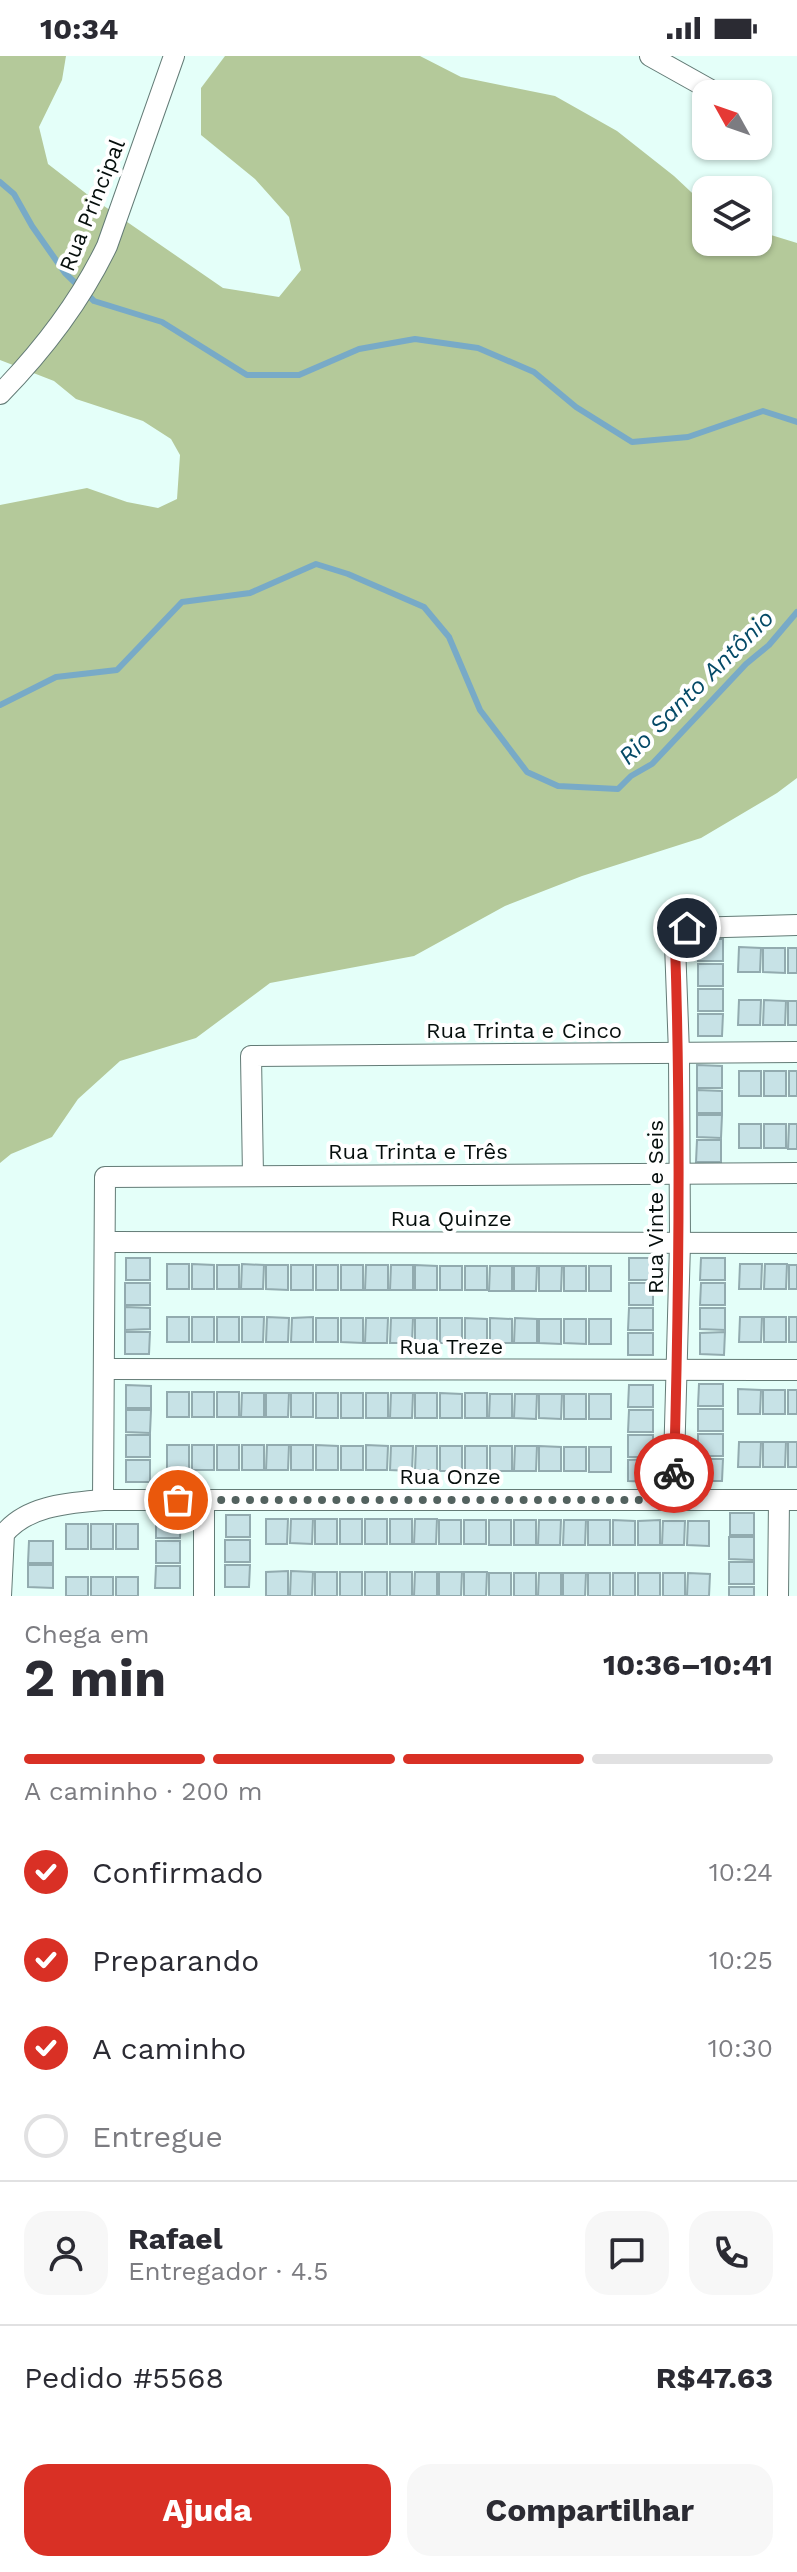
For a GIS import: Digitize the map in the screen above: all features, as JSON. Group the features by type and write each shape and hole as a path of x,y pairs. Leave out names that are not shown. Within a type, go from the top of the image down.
{"street":[{"name":"Rua Principal","path":"0,394 30,362 77,302 90,280 107,246 174,56"},
{"path":"650,56 693,80"},
{"name":"Rua Vinte e Seis","path":"673,1500 680,1243 675,944 680,931 695,927 797,925"},
{"name":"Rua Trinta e Cinco","path":"253,1176 251,1056 797,1052"},
{"name":"Rua Trinta e Três","path":"105,1242 105,1177 797,1173"},
{"path":"103,1500 105,1242"},
{"name":"Rua Quinze","path":"105,1242 797,1243"},
{"name":"Rua Treze","path":"104,1369 797,1370"},
{"name":"Rua Onze","path":"1,1596 2,1540 9,1529 43,1509 103,1500 788,1500"},
{"path":"204,1500 204,1596"},
{"path":"778,1596 788,1500"}],"green space":[{"path":"0,56 66,56 62,80 39,127 48,164 223,288 279,297 301,270 289,217 255,179 201,135 201,88 225,56 420,56 461,77 555,96 617,131 692,193 692,256 772,256 772,235 797,243 797,778 701,838 582,876 505,906 414,956 270,983 196,1038 120,1061 78,1099 52,1137 11,1154 0,1163 0,505 87,488 127,502 158,508 177,499 180,455 171,439 143,421 76,399 54,381 0,360"}],"building":[{"path":"698,939 723,939 723,961 698,961"},
{"path":"739,947 761,948 760,972 738,972"},
{"path":"763,948 785,948 785,973 763,972"},
{"path":"788,948 797,948 797,973 788,973"},
{"path":"698,964 723,964 723,986 698,986"},
{"path":"698,989 723,989 723,1011 698,1011"},
{"path":"739,1000 761,1000 760,1025 738,1025"},
{"path":"764,1000 786,1001 785,1025 763,1025"},
{"path":"788,1001 797,1001 797,1025 788,1025"},
{"path":"698,1014 723,1014 722,1036 698,1036"},
{"path":"697,1065 722,1066 722,1088 697,1088"},
{"path":"739,1071 761,1071 761,1096 739,1096"},
{"path":"764,1071 786,1071 786,1096 764,1096"},
{"path":"789,1071 797,1071 797,1096 789,1096"},
{"path":"697,1090 722,1091 722,1113 697,1113"},
{"path":"697,1115 722,1115 721,1138 697,1137"},
{"path":"739,1124 761,1124 761,1148 739,1148"},
{"path":"764,1124 786,1124 786,1148 764,1148"},
{"path":"789,1124 797,1124 797,1149 788,1149"},
{"path":"697,1140 721,1140 721,1162 696,1162"},
{"path":"126,1258 150,1258 150,1280 126,1280"},
{"path":"629,1258 654,1258 653,1280 629,1280"},
{"path":"701,1258 725,1258 725,1280 700,1280"},
{"path":"167,1264 189,1264 189,1289 167,1289"},
{"path":"192,1264 214,1265 214,1289 192,1289"},
{"path":"242,1264 264,1265 263,1289 241,1289"},
{"path":"740,1264 762,1264 761,1289 739,1289"},
{"path":"765,1264 787,1264 786,1289 764,1289"},
{"path":"217,1265 239,1265 239,1289 217,1289"},
{"path":"266,1265 288,1265 288,1290 266,1289"},
{"path":"291,1265 313,1265 313,1290 291,1290"},
{"path":"316,1265 338,1265 338,1290 316,1290"},
{"path":"341,1265 363,1265 363,1290 341,1290"},
{"path":"366,1265 388,1265 388,1290 365,1290"},
{"path":"391,1265 413,1265 413,1290 390,1290"},
{"path":"415,1265 437,1266 437,1290 415,1290"},
{"path":"789,1265 797,1265 797,1289 789,1289"},
{"path":"440,1266 462,1266 462,1290 440,1290"},
{"path":"465,1266 487,1266 487,1290 465,1290"},
{"path":"490,1266 512,1266 512,1291 489,1291"},
{"path":"514,1266 537,1266 536,1291 514,1291"},
{"path":"539,1266 562,1266 561,1291 539,1291"},
{"path":"564,1266 586,1266 586,1291 564,1291"},
{"path":"589,1266 611,1266 611,1291 589,1291"},
{"path":"125,1283 150,1283 150,1305 125,1305"},
{"path":"629,1283 653,1283 653,1305 629,1305"},
{"path":"701,1283 725,1283 725,1305 700,1305"},
{"path":"125,1307 150,1308 150,1329 125,1330"},
{"path":"629,1308 653,1308 653,1330 628,1330"},
{"path":"700,1308 725,1308 725,1330 700,1329"},
{"path":"167,1317 189,1317 189,1342 167,1342"},
{"path":"192,1317 214,1317 214,1342 192,1342"},
{"path":"217,1317 239,1317 239,1342 217,1342"},
{"path":"242,1317 264,1317 263,1342 242,1342"},
{"path":"267,1317 289,1318 288,1342 266,1342"},
{"path":"313,1317 313,1342 291,1342 292,1318"},
{"path":"740,1317 762,1317 761,1342 739,1342"},
{"path":"764,1317 786,1317 786,1342 764,1342"},
{"path":"789,1317 797,1317 797,1342 789,1342"},
{"path":"316,1318 338,1318 338,1342 316,1342"},
{"path":"341,1318 363,1318 363,1343 341,1342"},
{"path":"366,1318 388,1318 387,1343 365,1343"},
{"path":"391,1318 413,1318 412,1343 390,1343"},
{"path":"415,1318 437,1318 437,1343 415,1343"},
{"path":"440,1318 462,1318 462,1343 440,1343"},
{"path":"465,1318 487,1319 487,1343 465,1343"},
{"path":"490,1318 512,1319 512,1343 490,1343"},
{"path":"515,1318 537,1319 537,1343 514,1343"},
{"path":"539,1319 561,1319 561,1344 539,1343"},
{"path":"564,1319 586,1319 586,1344 564,1343"},
{"path":"589,1319 611,1319 611,1344 589,1344"},
{"path":"125,1332 150,1332 149,1354 125,1354"},
{"path":"725,1332 724,1355 700,1354 700,1333"},
{"path":"628,1333 653,1333 653,1355 628,1355"},
{"path":"699,1384 723,1384 723,1406 698,1406"},
{"path":"126,1385 151,1386 151,1408 126,1408"},
{"path":"629,1385 653,1385 653,1407 628,1407"},
{"path":"738,1389 761,1390 760,1414 738,1414"},
{"path":"763,1390 785,1390 785,1414 763,1414"},
{"path":"788,1390 797,1390 797,1414 788,1414"},
{"path":"167,1392 189,1392 189,1417 167,1417"},
{"path":"192,1392 214,1392 214,1417 192,1417"},
{"path":"217,1392 239,1392 239,1417 217,1417"},
{"path":"242,1393 264,1393 264,1417 241,1417"},
{"path":"266,1393 289,1393 288,1417 266,1417"},
{"path":"291,1393 313,1393 313,1417 291,1417"},
{"path":"316,1393 338,1393 338,1418 316,1418"},
{"path":"341,1393 363,1393 363,1418 341,1418"},
{"path":"366,1393 388,1393 388,1418 366,1418"},
{"path":"391,1393 413,1393 412,1418 390,1418"},
{"path":"415,1393 437,1393 437,1418 415,1418"},
{"path":"440,1393 462,1394 462,1418 440,1418"},
{"path":"465,1393 487,1393 487,1418 465,1418"},
{"path":"490,1394 512,1394 512,1418 489,1418"},
{"path":"515,1394 537,1394 536,1419 514,1418"},
{"path":"539,1394 562,1394 561,1419 539,1418"},
{"path":"564,1394 586,1394 586,1419 564,1419"},
{"path":"589,1394 611,1394 611,1419 589,1419"},
{"path":"698,1409 723,1409 723,1431 698,1431"},
{"path":"126,1410 151,1410 150,1433 126,1432"},
{"path":"629,1410 653,1410 653,1432 628,1432"},
{"path":"698,1434 723,1434 723,1456 698,1456"},
{"path":"126,1435 150,1435 150,1457 126,1457"},
{"path":"628,1435 653,1435 653,1457 628,1457"},
{"path":"739,1442 761,1442 760,1467 738,1467"},
{"path":"763,1442 786,1442 785,1467 763,1467"},
{"path":"788,1442 797,1442 797,1467 788,1467"},
{"path":"167,1445 189,1445 189,1469 167,1469"},
{"path":"192,1445 214,1445 214,1470 192,1470"},
{"path":"217,1445 239,1445 239,1470 217,1470"},
{"path":"242,1445 264,1445 264,1470 242,1470"},
{"path":"267,1445 289,1445 288,1470 266,1470"},
{"path":"291,1445 313,1445 313,1470 291,1470"},
{"path":"316,1445 338,1446 338,1470 316,1470"},
{"path":"366,1445 388,1446 387,1470 366,1470"},
{"path":"341,1446 363,1446 363,1470 341,1470"},
{"path":"391,1446 413,1446 412,1471 390,1470"},
{"path":"416,1446 437,1446 437,1470 415,1471"},
{"path":"440,1446 462,1446 462,1471 440,1471"},
{"path":"465,1446 487,1446 487,1471 465,1471"},
{"path":"490,1446 512,1446 512,1471 490,1471"},
{"path":"515,1446 537,1446 536,1471 514,1471"},
{"path":"539,1446 561,1447 561,1471 539,1471"},
{"path":"564,1447 586,1447 586,1471 564,1471"},
{"path":"589,1447 611,1447 611,1472 589,1472"},
{"path":"653,1459 652,1482 628,1481 628,1460"},
{"path":"698,1459 723,1459 722,1481 698,1481"},
{"path":"126,1460 150,1460 150,1482 126,1482"},
{"path":"730,1513 754,1513 754,1535 730,1535"},
{"path":"226,1515 250,1515 250,1537 226,1537"},
{"path":"156,1516 181,1516 180,1538 156,1538"},
{"path":"266,1519 288,1519 287,1544 266,1544"},
{"path":"291,1519 313,1519 312,1544 290,1543"},
{"path":"315,1519 337,1519 337,1544 315,1544"},
{"path":"340,1519 362,1519 362,1544 340,1544"},
{"path":"365,1519 387,1519 387,1544 365,1544"},
{"path":"390,1519 412,1519 412,1544 390,1544"},
{"path":"415,1519 437,1519 436,1544 414,1544"},
{"path":"439,1520 461,1520 461,1544 439,1544"},
{"path":"464,1520 486,1520 486,1544 464,1544"},
{"path":"489,1520 511,1520 511,1545 489,1545"},
{"path":"514,1520 536,1520 536,1545 514,1545"},
{"path":"539,1520 561,1520 560,1545 538,1545"},
{"path":"564,1520 586,1520 585,1545 563,1545"},
{"path":"588,1520 610,1520 610,1545 588,1545"},
{"path":"613,1520 635,1521 635,1545 613,1545"},
{"path":"660,1520 660,1545 638,1545 638,1521"},
{"path":"663,1521 685,1521 684,1545 662,1545"},
{"path":"688,1521 709,1521 709,1546 687,1545"},
{"path":"66,1524 88,1524 88,1549 66,1549"},
{"path":"91,1524 113,1524 113,1549 91,1549"},
{"path":"116,1524 138,1524 138,1549 116,1549"},
{"path":"729,1537 754,1537 754,1560 729,1559"},
{"path":"225,1540 250,1540 250,1562 225,1562"},
{"path":"29,1541 53,1541 53,1563 28,1563"},
{"path":"156,1541 180,1541 180,1563 156,1563"},
{"path":"729,1562 754,1562 754,1584 729,1584"},
{"path":"28,1565 53,1565 53,1588 28,1587"},
{"path":"225,1565 250,1565 249,1587 225,1587"},
{"path":"156,1566 180,1566 180,1588 155,1588"},
{"path":"288,1571 288,1596 266,1596 266,1572"},
{"path":"291,1571 313,1572 312,1596 290,1596"},
{"path":"315,1572 337,1572 337,1596 315,1596"},
{"path":"340,1572 362,1572 362,1596 340,1596"},
{"path":"365,1572 387,1572 387,1596 365,1596"},
{"path":"390,1572 412,1572 412,1596 390,1596"},
{"path":"415,1572 437,1572 437,1596 414,1596"},
{"path":"439,1572 462,1572 461,1596 439,1596"},
{"path":"464,1572 487,1572 486,1596 464,1596"},
{"path":"489,1573 511,1573 511,1596 489,1596"},
{"path":"514,1573 536,1573 536,1596 514,1596"},
{"path":"539,1573 561,1573 561,1596 538,1596"},
{"path":"563,1573 586,1573 585,1596 563,1596"},
{"path":"588,1573 610,1573 610,1596 588,1596"},
{"path":"613,1573 635,1573 635,1596 613,1596"},
{"path":"638,1573 660,1573 660,1596 638,1596"},
{"path":"663,1573 685,1573 685,1596 663,1596"},
{"path":"688,1573 710,1574 709,1596 687,1596"},
{"path":"66,1577 88,1577 88,1596 66,1596"},
{"path":"91,1577 113,1577 113,1596 91,1596"},
{"path":"116,1577 138,1577 138,1596 116,1596"},
{"path":"729,1587 754,1587 754,1596 729,1596"}],"waterway":[{"path":"0,182 14,194 65,273 94,301 162,322 247,375 299,375 359,349 415,339 478,348 534,372 576,407 632,442 688,437 763,411 797,422"},
{"name":"Rio Santo Antônio","path":"0,705 56,677 117,670 182,602 250,593 316,564 348,574 424,607 449,637 480,710 527,772 558,786 618,789 631,776 652,764 746,664 769,645 797,612"}],"way so far":[{"path":"178,1500 673,1500 674,1473"}],"route":[{"path":"674,1473 680,1243 675,944 680,931 687,928"}]}
